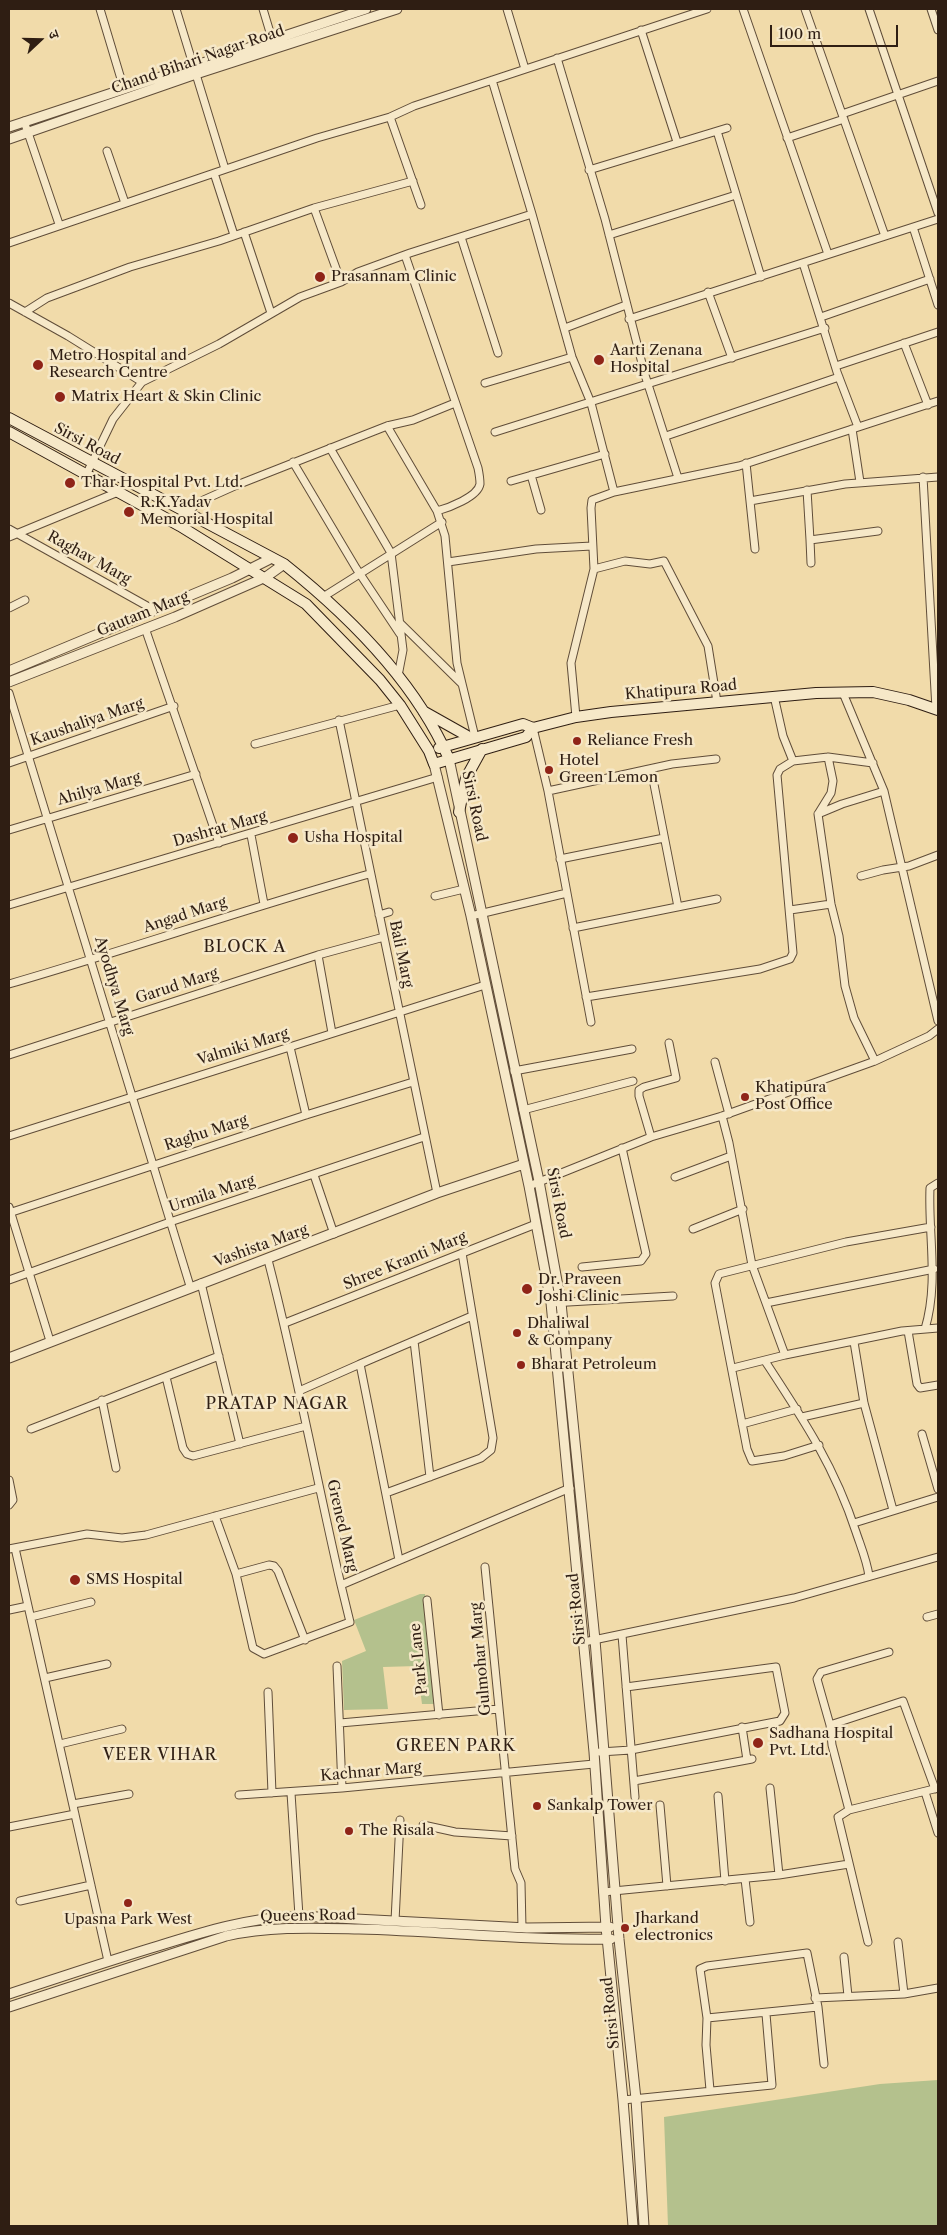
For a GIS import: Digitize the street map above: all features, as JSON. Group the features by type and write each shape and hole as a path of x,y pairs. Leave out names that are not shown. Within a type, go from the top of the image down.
{"main road":[{"name":"Sirsi Road","path":"9,418 186,514 284,564 323,597 398,676 422,710 444,746 449,759"},
{"name":"Sirsi Road","path":"9,432 266,577 306,604 380,680 400,704 429,751 434,764"},
{"name":"Khatipura Road","path":"429,751 522,724 534,728 576,717 611,712 774,696 873,692 910,700 937,710"},
{"path":"422,710 473,738"},
{"path":"434,764 526,737 534,728"},
{"path":"459,812 466,778 482,749"}],"street":[{"path":"100,9 124,89"},
{"path":"176,9 225,169"},
{"path":"262,9 272,39"},
{"name":"Chand Bihari Nagar Road","path":"9,139 272,39 366,9"},
{"name":"Chand Bihari Nagar Road","path":"9,126 124,89 397,9"},
{"path":"507,9 525,69"},
{"path":"9,243 60,224 390,117 414,106 707,9"},
{"path":"743,9 786,138 828,254"},
{"path":"805,9 885,236"},
{"path":"869,9 938,213"},
{"path":"931,9 938,30"},
{"path":"641,30 677,142"},
{"path":"557,58 609,235 629,318 678,478"},
{"path":"492,80 572,357 591,403 614,492"},
{"path":"786,138 898,94 938,81"},
{"path":"390,117 420,205"},
{"path":"24,120 60,224"},
{"path":"589,170 727,128"},
{"path":"717,131 760,277"},
{"path":"107,151 124,203"},
{"path":"214,173 234,235"},
{"path":"25,312 46,298 114,274 314,208 413,180"},
{"path":"609,235 736,195"},
{"path":"314,208 341,282"},
{"path":"86,475 113,419 142,382 219,344 300,297 341,282 358,272 405,254 532,214"},
{"path":"629,318 938,219"},
{"path":"913,227 938,305"},
{"path":"244,232 271,313"},
{"path":"461,236 498,353"},
{"path":"405,254 478,468 480,485 478,490 465,500 437,511"},
{"path":"803,263 855,428 860,482"},
{"path":"821,317 930,279"},
{"path":"708,292 732,358"},
{"path":"9,303 142,382"},
{"path":"564,328 626,305"},
{"path":"495,432 824,328"},
{"path":"836,366 938,332"},
{"path":"904,343 928,405"},
{"path":"485,383 572,357"},
{"path":"666,436 839,377"},
{"path":"576,717 571,663 594,569 592,500 614,492 746,464 938,401"},
{"path":"186,514 199,502 294,462 387,426 413,420 456,403"},
{"path":"387,426 442,522 448,562 457,664 473,738"},
{"path":"330,448 391,553 403,650 398,676"},
{"path":"511,481 605,454"},
{"path":"294,462 359,574 401,636"},
{"path":"746,464 755,549"},
{"path":"531,475 541,510"},
{"path":"923,477 937,710"},
{"path":"750,501 860,482 938,477"},
{"path":"807,490 811,563"},
{"path":"9,537 118,492"},
{"path":"323,597 442,522"},
{"name":"Raghav Marg","path":"9,529 156,610"},
{"path":"810,540 878,531"},
{"path":"448,562 545,548 592,546"},
{"name":"Gautam Marg","path":"9,671 252,569 272,558"},
{"path":"594,569 625,561 650,564 664,561 708,646 717,702"},
{"name":"Gautam Marg","path":"9,682 266,577 284,564"},
{"path":"9,608 25,600"},
{"path":"400,623 463,686"},
{"path":"145,628 174,706 219,844"},
{"path":"844,693 884,791 938,1021"},
{"name":"Ayodhya Marg","path":"9,694 27,757 111,1022 190,1286"},
{"path":"774,696 784,736 794,761"},
{"path":"255,744 400,704"},
{"name":"Kaushaliya Marg","path":"9,763 174,706"},
{"name":"Bali Marg","path":"339,720 354,803 437,1193"},
{"path":"534,728 548,790 591,1022"},
{"path":"586,997 760,968 790,959 793,953 790,910 777,775 780,769 794,761 828,757 873,762"},
{"path":"828,757 833,781 831,792 818,814 831,904 839,936 845,986 854,1018 875,1061"},
{"name":"Sirsi Road","path":"449,759 459,812 483,913 514,1071 539,1181 561,1302 605,1751 619,1939 636,2099 644,2226"},
{"path":"548,790 651,769 716,759"},
{"name":"Sirsi Road","path":"434,764 471,916 529,1186 551,1303 594,1752 603,1892 624,2100 633,2226"},
{"path":"651,769 678,907"},
{"name":"Ahilya Marg","path":"9,830 196,774"},
{"name":"Dashrat Marg","path":"9,905 219,844 438,777"},
{"path":"818,814 842,804 884,791"},
{"path":"251,834 264,904"},
{"path":"560,859 664,838"},
{"path":"861,876 902,867 938,855"},
{"name":"Angad Marg","path":"9,984 91,960 264,904 370,874"},
{"path":"435,896 464,889"},
{"path":"471,916 567,893"},
{"path":"573,928 717,899"},
{"path":"790,910 831,904"},
{"path":"379,915 389,912"},
{"name":"Garud Marg","path":"9,1055 318,955 384,937"},
{"path":"318,955 332,1033"},
{"name":"Valmiki Marg","path":"9,1136 132,1095 485,985"},
{"path":"529,1186 651,1136 726,1115 875,1061 929,1036 938,1029"},
{"path":"651,1136 638,1096 640,1090 644,1087 676,1078 669,1043"},
{"path":"290,1047 306,1115"},
{"path":"514,1071 632,1049"},
{"path":"715,1062 752,1266 784,1355"},
{"name":"Raghu Marg","path":"9,1211 413,1082"},
{"path":"523,1110 634,1082"},
{"name":"Urmila Marg","path":"9,1280 170,1222 424,1137"},
{"path":"582,1267 645,1259 646,1254 622,1148"},
{"path":"675,1176 731,1156"},
{"name":"Vashista Marg","path":"9,1358 190,1286 268,1260 437,1193 524,1164"},
{"path":"314,1175 334,1234"},
{"path":"925,1329 930,1315 936,1281 931,1227 930,1188 938,1183"},
{"path":"692,1229 743,1209"},
{"path":"9,1211 50,1341"},
{"name":"Shree Kranti Marg","path":"285,1323 536,1224"},
{"path":"819,1445 784,1456 752,1462 747,1449 733,1368 715,1283 719,1274 846,1242 931,1227"},
{"path":"386,1493 481,1458 491,1450 493,1438 462,1253"},
{"name":"Grened Marg","path":"268,1260 285,1323 318,1488 341,1585 570,1488"},
{"path":"766,1303 934,1269"},
{"path":"202,1283 240,1444"},
{"path":"551,1303 673,1296"},
{"path":"299,1391 472,1316"},
{"path":"733,1368 784,1355 908,1331 938,1328"},
{"path":"908,1331 917,1384 920,1388 938,1385"},
{"path":"414,1341 430,1477"},
{"path":"854,1342 864,1403 893,1510"},
{"path":"32,1429 102,1400 219,1356"},
{"path":"765,1361 797,1408 829,1462 854,1523 868,1566 869,1576"},
{"path":"360,1364 399,1560"},
{"path":"166,1377 183,1448 187,1454 193,1456 306,1426"},
{"path":"102,1400 116,1468"},
{"path":"802,1417 864,1403"},
{"path":"742,1424 797,1408"},
{"path":"922,1434 938,1489"},
{"path":"9,1480 14,1494 14,1500 9,1505"},
{"path":"108,1961 31,1617 12,1549 86,1534 122,1538 146,1536 318,1488"},
{"path":"854,1523 938,1497"},
{"path":"215,1516 236,1574 253,1648 264,1654 350,1622 341,1585"},
{"path":"584,1642 794,1598 938,1557"},
{"path":"236,1574 269,1565 274,1566 278,1571 305,1640"},
{"name":"Gulmohar Marg","path":"486,1567 515,1869 521,1884 522,1928"},
{"name":"Park Lane","path":"427,1600 439,1715"},
{"path":"31,1617 91,1602"},
{"path":"9,1610 28,1606"},
{"path":"927,1617 938,1614"},
{"path":"622,1635 635,1797"},
{"path":"849,1810 832,1745 830,1725 817,1679 821,1672 889,1652"},
{"path":"45,1678 107,1664"},
{"path":"338,1666 342,1788"},
{"path":"594,1752 631,1750 780,1721 784,1716 776,1668 626,1688"},
{"path":"268,1692 272,1793"},
{"path":"830,1725 903,1701 937,1788 849,1810 838,1817 868,1942"},
{"path":"340,1723 499,1709"},
{"path":"634,1781 749,1760 742,1727"},
{"path":"60,1744 122,1729"},
{"name":"Kachnar Marg","path":"239,1794 291,1793 594,1764"},
{"path":"770,1788 779,1875"},
{"path":"925,1792 938,1834"},
{"path":"291,1793 299,1916"},
{"path":"73,1804 129,1794"},
{"path":"718,1796 726,1881"},
{"path":"660,1805 668,1886"},
{"path":"9,1826 75,1814"},
{"path":"395,1921 400,1820"},
{"path":"423,1825 455,1832 512,1836"},
{"path":"603,1892 745,1879 849,1864"},
{"path":"745,1879 750,1922"},
{"path":"20,1901 91,1885"},
{"name":"Queens Road","path":"9,1994 108,1961 244,1921 299,1916 522,1928 618,1926"},
{"name":"Queens Road","path":"9,2007 226,1936 262,1930 297,1928 377,1930 619,1939"},
{"path":"898,1942 904,1994"},
{"path":"710,2090 706,2044 707,2018 700,1969 713,1964 807,1953 818,2007 824,2064"},
{"path":"844,1957 848,1996"},
{"path":"815,1998 904,1994 938,1988"},
{"path":"707,2018 766,2014 818,2007"},
{"path":"624,2100 772,2085 766,2014"}],"green space":[{"path":"420,1594 425,1594 435,1704 422,1704 417,1666 383,1667 388,1709 344,1710 342,1661 366,1651 354,1620"},
{"path":"938,2080 938,2226 668,2226 664,2117 880,2084"}],"place":[{"name":"Prasannam Clinic","path":"320,277"},
{"name":"Aarti Zenana Hospital","path":"599,360"},
{"name":"Metro Hospital and Research Centre","path":"38,365"},
{"name":"Matrix Heart & Skin Clinic","path":"60,397"},
{"name":"Thar Hospital Pvt. Ltd.","path":"70,483"},
{"name":"R.K.Yadav Memorial Hospital","path":"129,512"},
{"name":"Reliance Fresh","path":"577,741"},
{"name":"Hotel Green Lemon","path":"549,770"},
{"name":"Usha Hospital","path":"293,838"},
{"name":"Khatipura Post Office","path":"745,1097"},
{"name":"Dr. Praveen Joshi Clinic","path":"527,1289"},
{"name":"Dhaliwal & Company","path":"517,1333"},
{"name":"Bharat Petroleum","path":"521,1365"},
{"name":"SMS Hospital","path":"75,1580"},
{"name":"Sadhana Hospital Pvt. Ltd.","path":"758,1743"},
{"name":"Sankalp Tower","path":"537,1806"},
{"name":"The Risala","path":"349,1831"},
{"name":"Upasna Park West","path":"128,1903"},
{"name":"Jharkand electronics","path":"625,1928"}],"district":[{"name":"BLOCK A","path":"245,947"},
{"name":"PRATAP NAGAR","path":"277,1404"},
{"name":"GREEN PARK","path":"456,1746"},
{"name":"VEER VIHAR","path":"160,1755"}]}
